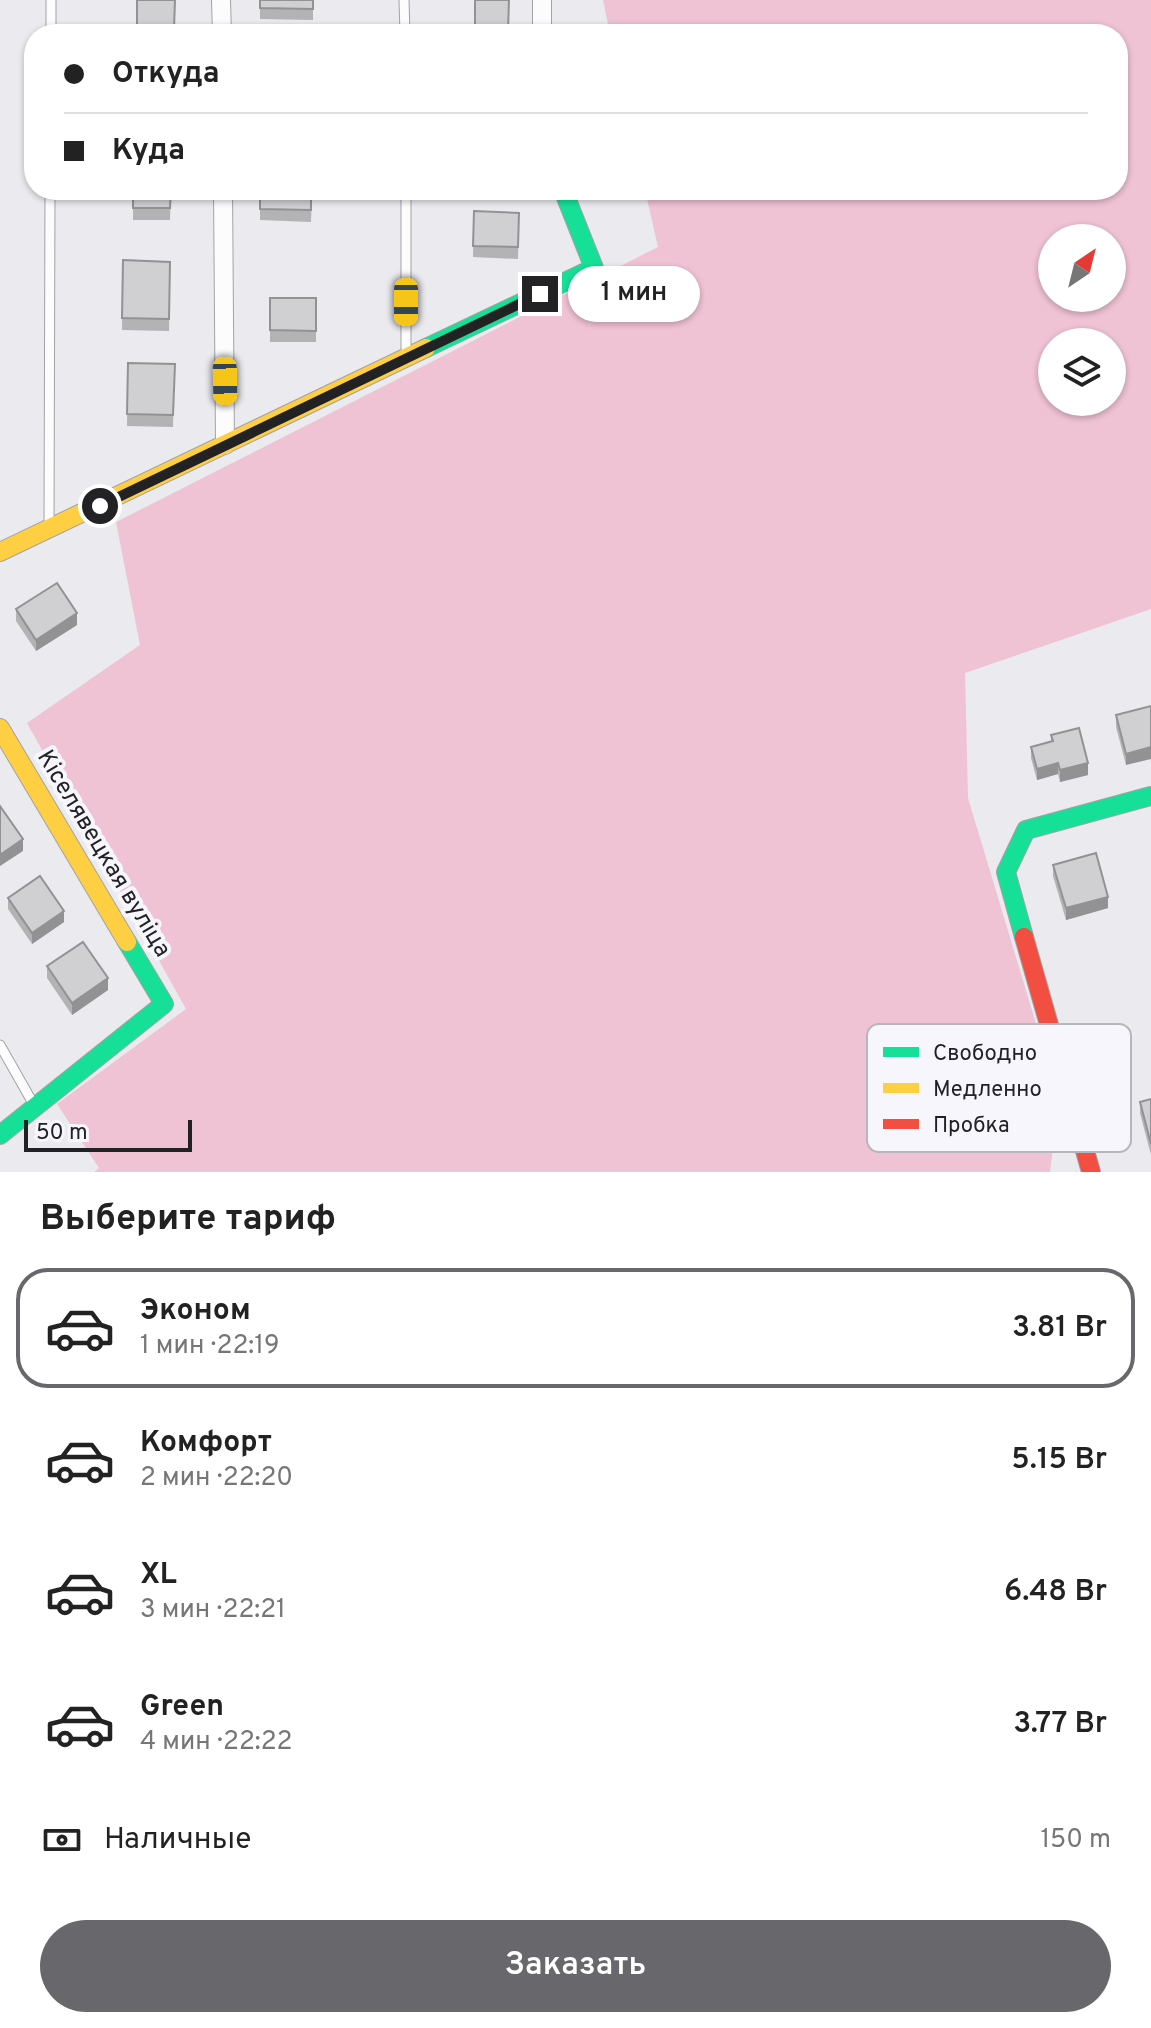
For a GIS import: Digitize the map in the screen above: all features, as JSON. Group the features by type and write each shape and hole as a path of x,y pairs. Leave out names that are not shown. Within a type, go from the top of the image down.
{"street":[{"path":"221,0 222,24"},
{"path":"542,0 542,24"},
{"path":"223,200 225,445"},
{"path":"0,552 594,268 567,200"},
{"name":"Кіселявецкая вуліца","path":"0,728 164,1004 35,1108"},
{"path":"1049,1024 1006,872 1026,830 1151,796"},
{"path":"0,1135 35,1108"},
{"path":"1085,1152 1091,1172"}],"lane":[{"path":"51,0 51,24"},
{"path":"404,0 405,24"},
{"path":"49,530 50,200"},
{"path":"406,200 407,358"},
{"path":"0,1045 35,1108"}],"shaded area":[{"path":"603,0 1151,0 1151,609 965,673 968,798 1036,1024 867,1024 867,1152 1052,1152 1050,1172 94,1172 99,1168 57,1104 186,1009 27,723 140,645 116,522 658,247 647,200 1128,200 1128,24 608,24"}],"building":[{"path":"137,0 175,0 174,24 137,24"},
{"path":"260,0 313,0 313,9 260,8"},
{"path":"475,0 509,0 508,24 475,24"},
{"path":"133,200 170,200 170,208 133,208"},
{"path":"260,200 311,200 311,210 260,209"},
{"path":"474,211 519,213 518,247 473,246"},
{"path":"123,260 170,262 169,319 122,318"},
{"path":"270,298 316,298 316,331 270,330"},
{"path":"128,363 175,364 173,415 127,414"},
{"path":"57,583 77,613 36,640 16,609"},
{"path":"1151,706 1151,747 1126,754 1116,715"},
{"path":"1079,728 1088,763 1060,770 1058,763 1037,769 1031,747 1053,741 1051,735"},
{"path":"0,806 23,839 0,855"},
{"path":"1096,853 1108,897 1066,908 1053,865"},
{"path":"40,876 64,911 32,933 8,898"},
{"path":"83,942 108,978 72,1003 47,966"},
{"path":"1151,1099 1151,1144 1140,1102"}],"traffic: fast":[{"path":"426,348 594,268 567,200"},
{"path":"1024,937 1006,872 1026,830 1151,796"},
{"path":"0,1135 164,1004 127,942"}],"traffic: slow":[{"path":"0,552 426,348"},
{"path":"0,728 127,942"}],"traffic: jam":[{"path":"1024,937 1049,1024"},
{"path":"1085,1152 1091,1172"}],"route":[{"path":"100,506 540,294"}]}
